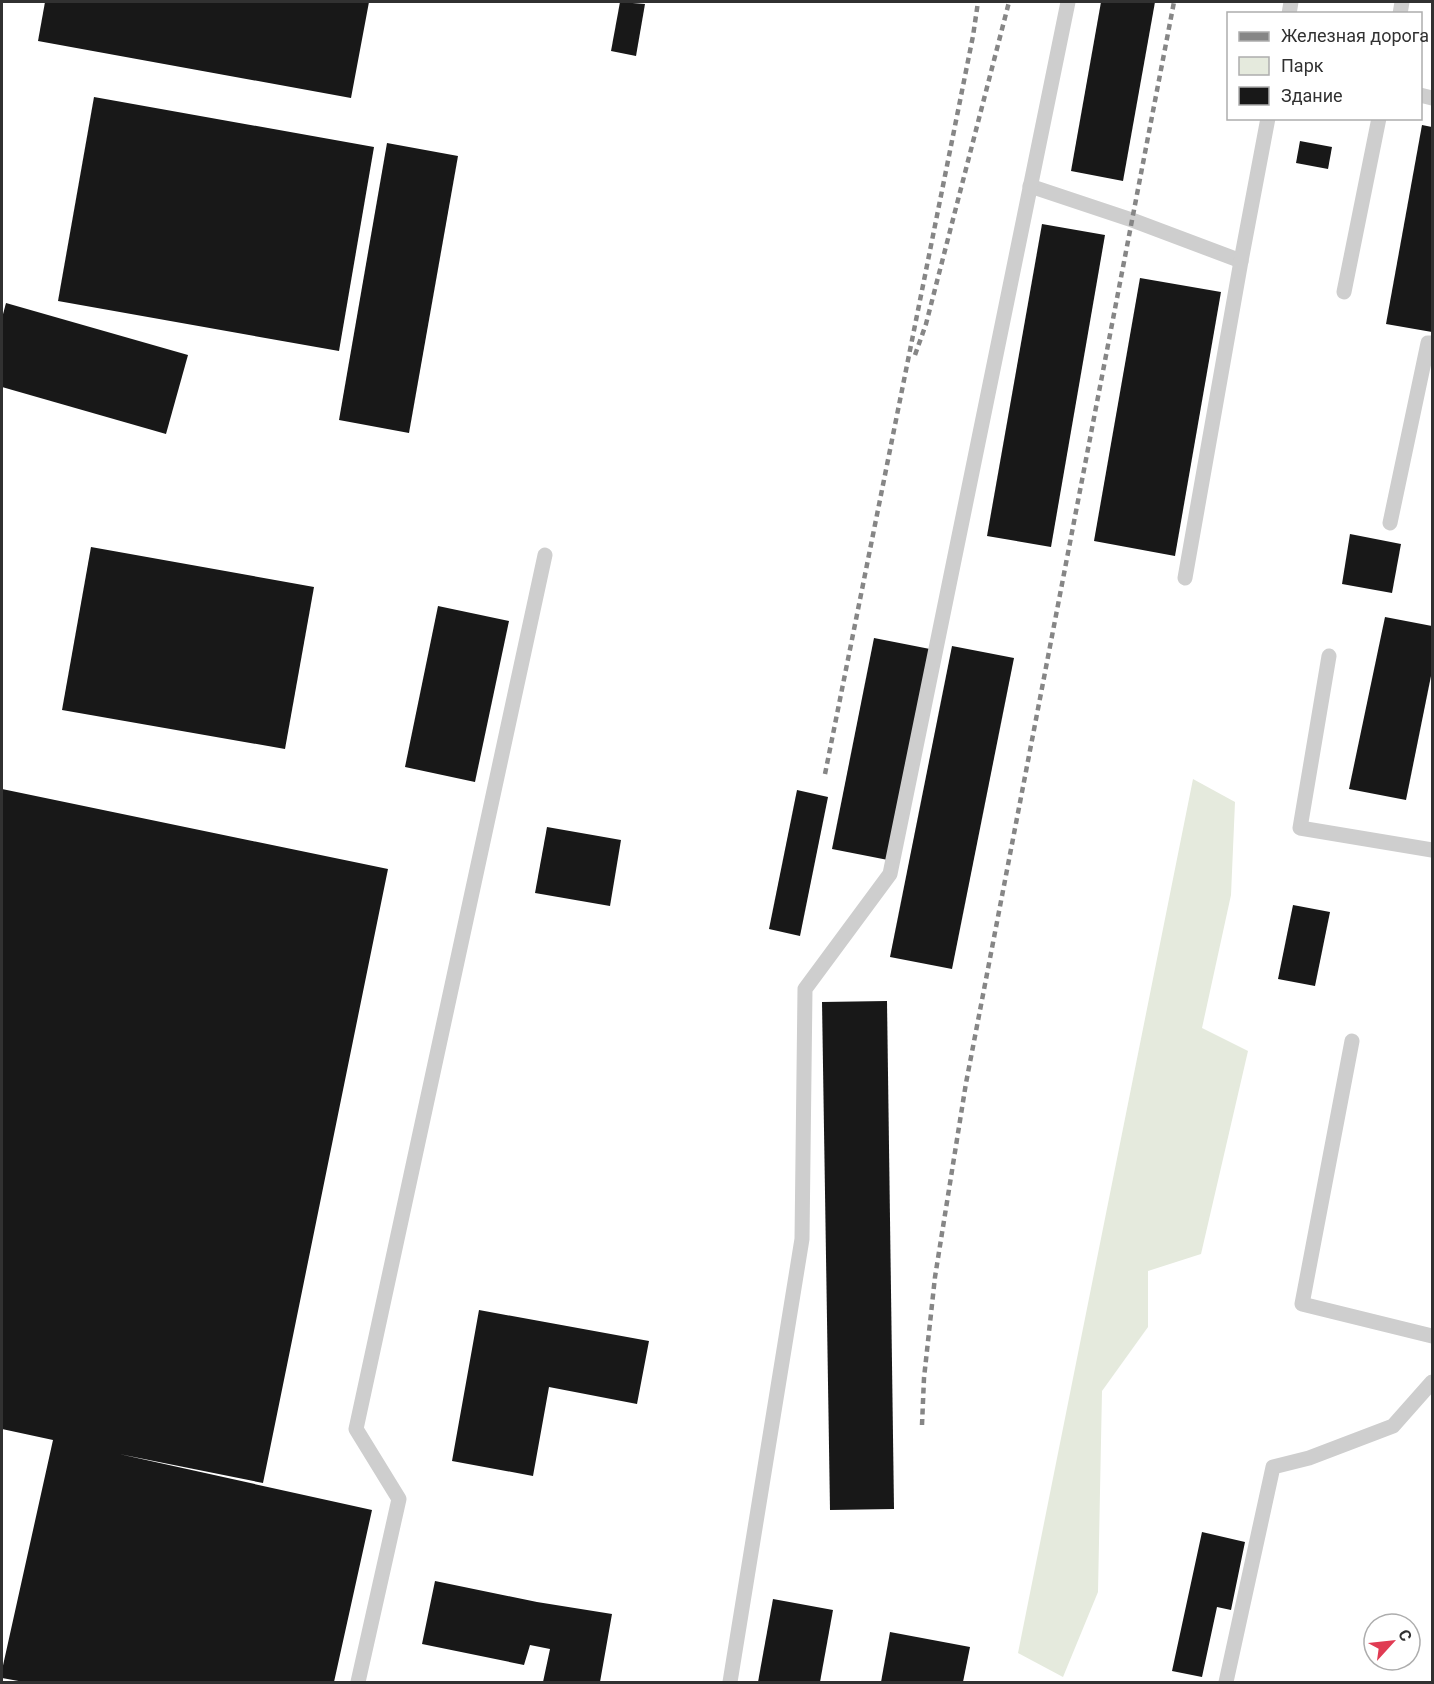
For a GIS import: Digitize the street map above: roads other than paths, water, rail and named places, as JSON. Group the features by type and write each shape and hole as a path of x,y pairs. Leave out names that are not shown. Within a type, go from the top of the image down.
{"lane":[{"path":"730,1683 802,1239 805,989 890,874 1068,2"},
{"path":"1185,578 1268,120"},
{"path":"1344,292 1379,120"},
{"path":"1030,186 1132,220 1241,261"},
{"path":"1390,523 1428,343 1432,343"},
{"path":"358,1683 399,1499 356,1429 544,555"},
{"path":"1329,656 1300,828 1432,850"},
{"path":"1352,1041 1302,1304 1432,1336"},
{"path":"1226,1683 1273,1467 1309,1458 1393,1426 1432,1382"}],"railway":[{"path":"825,774 978,2"},
{"path":"915,355 926,324 1009,2"},
{"path":"922,1425 924,1378 935,1277 966,1083 1174,2"}]}
